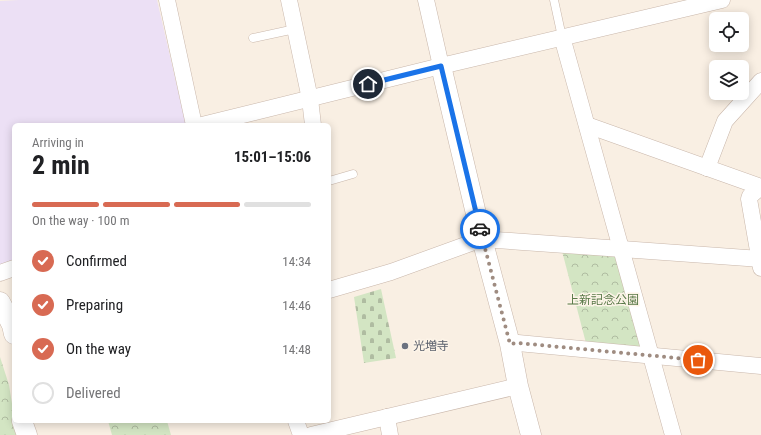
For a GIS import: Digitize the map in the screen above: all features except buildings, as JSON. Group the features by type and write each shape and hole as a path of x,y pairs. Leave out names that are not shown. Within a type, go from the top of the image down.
{"street":[{"path":"167,0 194,123"},
{"path":"289,0 310,98 313,123"},
{"path":"426,0 482,239 510,344 518,386 531,435"},
{"path":"210,123 441,66 722,0"},
{"path":"562,37 673,435"},
{"path":"707,168 725,121 761,81"},
{"path":"331,289 391,272 482,239 621,249 760,262 749,199 750,196 761,187 587,125"},
{"path":"0,273 12,269"},
{"path":"0,302 12,325"},
{"path":"510,344 518,343 761,366"},
{"path":"311,435 518,386"},
{"path":"387,417 390,435"},
{"path":"23,423 27,435"},
{"path":"297,423 301,435"}],"lane":[{"path":"554,0 562,37"},
{"path":"253,38 295,29"},
{"path":"331,180 353,174"}],"shaded area":[{"path":"157,0 186,123 12,123 12,263 0,267 0,1"}],"green space":[{"name":"上新記念公園","path":"562,251 619,253 645,352 587,347"},
{"path":"381,289 396,358 364,363 354,297"},
{"path":"0,357 9,385 12,404 12,423 15,423 17,435 0,435"},
{"path":"109,423 168,423 171,435 112,435"}],"way so far":[{"path":"480,229 510,344 518,343 698,360"}],"place":[{"name":"光増寺","path":"405,346"}],"route":[{"path":"368,84 441,66 480,229"}]}
